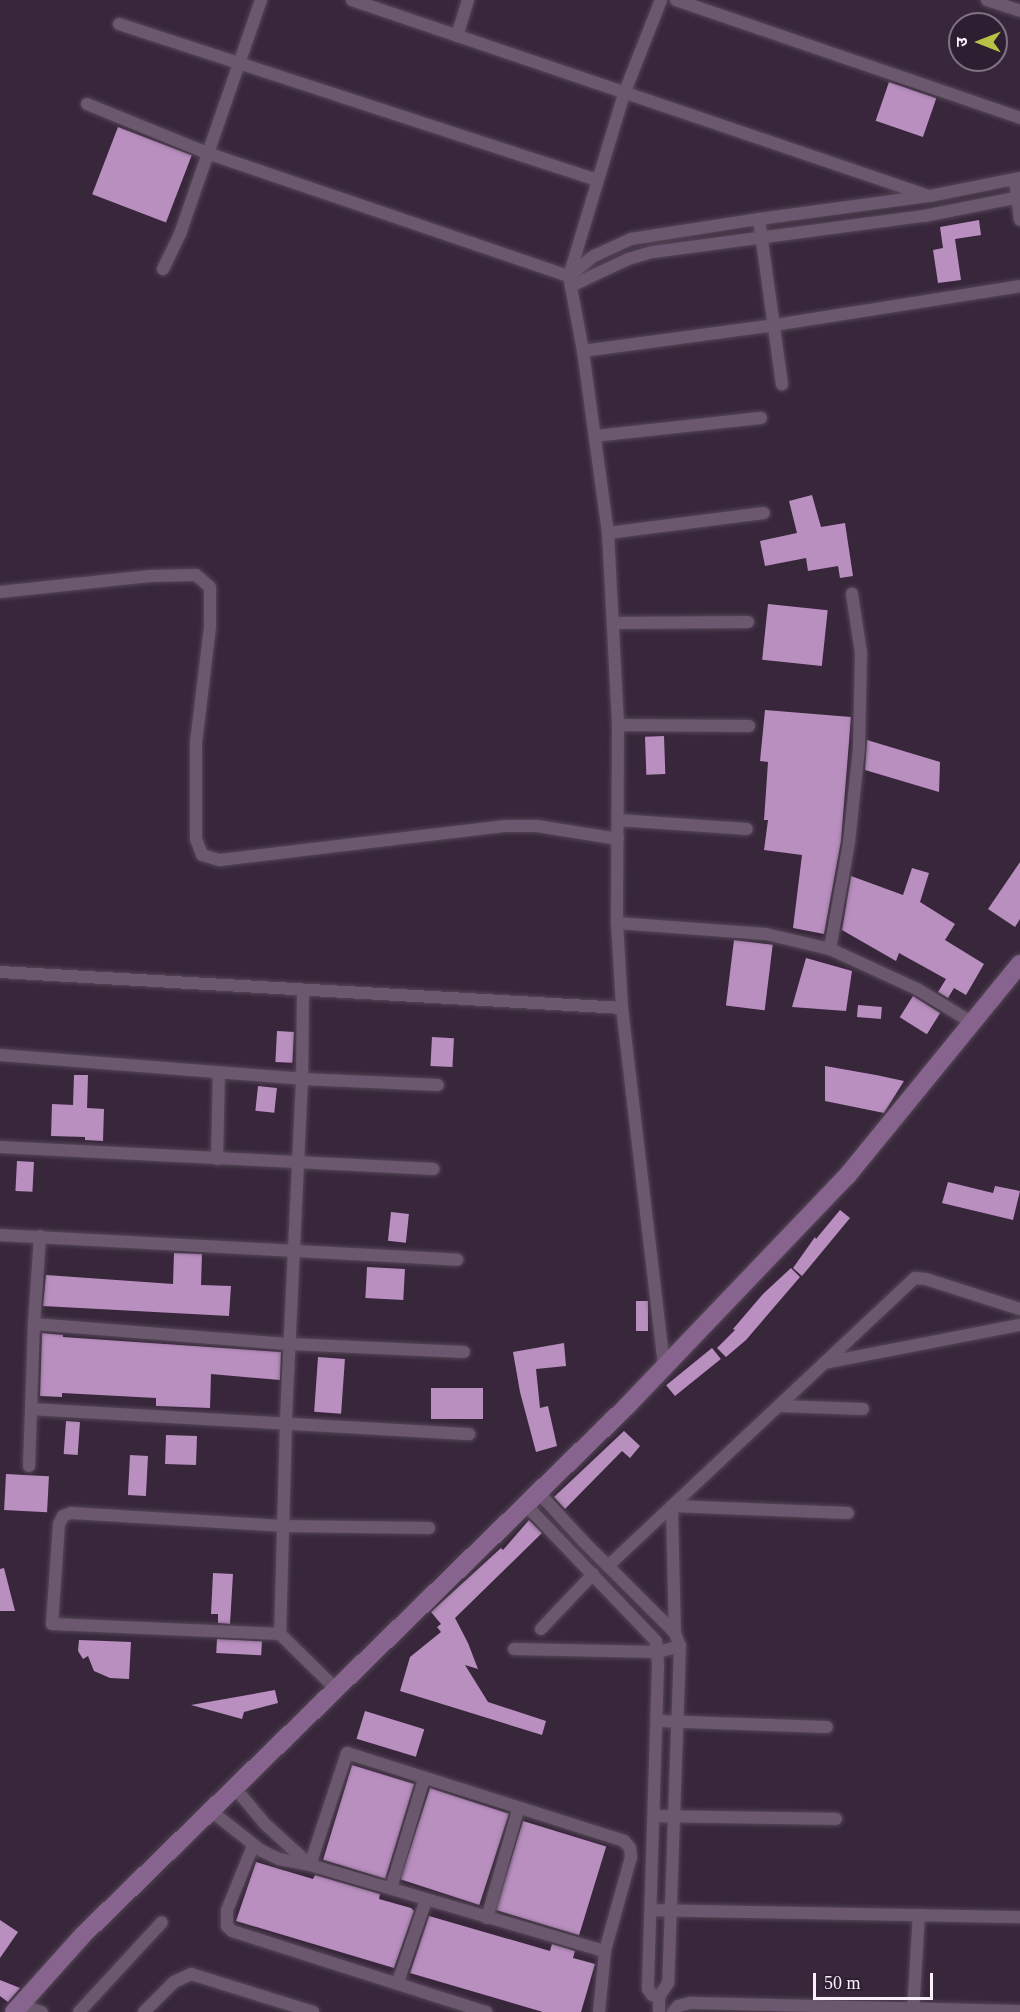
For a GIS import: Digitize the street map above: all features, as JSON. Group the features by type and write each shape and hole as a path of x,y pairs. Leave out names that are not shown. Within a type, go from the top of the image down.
{"main road":[{"path":"17,2008 83,1935 626,1407 664,1364 847,1176 1020,964"}],"street":[{"path":"163,269 180,234 227,92 240,65 261,0"},
{"path":"352,0 930,196"},
{"path":"456,36 468,0"},
{"path":"662,0 624,94 597,180 570,281 584,351 608,534 618,724 616,923 622,1008 664,1364"},
{"path":"676,0 1020,118"},
{"path":"987,0 1020,11"},
{"path":"119,24 597,180"},
{"path":"87,104 207,153 570,281 640,255 924,216 1019,198"},
{"path":"570,281 594,256 631,239 930,196 1018,179 1020,220"},
{"path":"759,219 782,384"},
{"path":"584,351 775,325 1020,286"},
{"path":"595,436 761,418"},
{"path":"608,534 764,513"},
{"path":"0,592 150,576 196,575 210,587 210,627 196,743 196,839 202,855 220,860 506,826 537,826 618,839"},
{"path":"830,949 849,842 859,748 861,653 852,594"},
{"path":"614,624 748,622"},
{"path":"618,724 749,726"},
{"path":"618,820 747,829"},
{"path":"616,923 766,934 830,949 917,989 974,1023"},
{"path":"0,972 622,1008"},
{"path":"280,1634 286,1423 300,1164 303,990"},
{"path":"0,1055 302,1079 438,1086"},
{"path":"217,1160 219,1073"},
{"path":"0,1147 217,1160 433,1169"},
{"path":"0,1235 457,1260"},
{"path":"29,1466 40,1236"},
{"path":"608,1566 915,1278 926,1279 1020,1309"},
{"path":"34,1324 290,1344 464,1352"},
{"path":"823,1363 1020,1325"},
{"path":"779,1406 863,1409"},
{"path":"32,1408 470,1434"},
{"path":"532,1498 608,1566 675,1633"},
{"path":"532,1498 593,1574 656,1641 658,1652 657,1721 648,1989 652,1995 659,1997"},
{"path":"672,1506 848,1513"},
{"path":"659,2012 659,1997 668,1983 680,1646 675,1633 672,1506"},
{"path":"336,1689 280,1634 52,1624 59,1524 63,1516 71,1513 282,1526 429,1528"},
{"path":"540,1629 593,1574"},
{"path":"607,1589 619,1578"},
{"path":"514,1648 658,1652 680,1646"},
{"path":"657,1721 827,1727"},
{"path":"310,1865 347,1753 518,1810 624,1841 630,1848 630,1865 605,1951 600,2012"},
{"path":"391,1888 424,1779"},
{"path":"235,1788 265,1824 310,1865"},
{"path":"487,1917 518,1810"},
{"path":"212,1811 253,1846 279,1859 310,1865 605,1951"},
{"path":"654,1816 836,1819"},
{"path":"253,1846 227,1910 227,1926 232,1931 398,1982 486,2012"},
{"path":"398,1982 426,1900"},
{"path":"651,1910 1020,1917"},
{"path":"913,2010 919,1915"},
{"path":"80,2012 162,1922"},
{"path":"144,2012 174,1982 191,1974 313,2012"},
{"path":"673,2012 678,2006 690,2003 1020,2011"},
{"path":"17,2008 42,2012"}],"building":[{"path":"889,82 936,98 923,137 876,121"},
{"path":"118,127 192,155 166,223 92,194"},
{"path":"979,220 981,235 955,239 961,280 938,283 933,250 943,248 940,227"},
{"path":"812,495 821,527 845,523 853,576 840,578 838,566 808,571 806,558 765,566 760,541 797,533 789,501"},
{"path":"768,604 828,610 822,666 762,660"},
{"path":"765,710 851,717 841,841 824,934 793,928 802,855 764,850 768,820 764,820 768,762 760,761"},
{"path":"664,736 665,774 646,775 645,737"},
{"path":"867,740 940,762 939,792 865,770"},
{"path":"1020,862 1020,919 1015,927 988,909"},
{"path":"912,868 929,873 920,902 955,924 945,940 984,964 966,995 954,988 948,998 938,992 946,979 899,953 896,961 842,930 851,876 903,895"},
{"path":"734,940 773,945 765,1010 726,1006"},
{"path":"806,958 852,971 846,1011 792,1007"},
{"path":"913,996 940,1013 927,1034 900,1017"},
{"path":"858,1005 882,1007 881,1019 857,1017"},
{"path":"277,1031 294,1032 292,1063 275,1062"},
{"path":"432,1037 454,1038 452,1067 430,1066"},
{"path":"825,1066 904,1081 884,1113 825,1101"},
{"path":"74,1075 88,1075 87,1108 104,1109 103,1141 85,1140 85,1137 51,1136 52,1104 73,1105"},
{"path":"258,1086 277,1088 274,1113 255,1111"},
{"path":"17,1161 34,1162 32,1192 15,1191"},
{"path":"948,1182 993,1193 995,1186 1020,1191 1013,1220 942,1203"},
{"path":"840,1210 850,1218 802,1276 793,1268 815,1237 816,1239"},
{"path":"391,1212 409,1214 406,1243 388,1241"},
{"path":"174,1253 202,1254 201,1285 231,1286 229,1316 43,1306 46,1275 173,1284"},
{"path":"367,1267 405,1269 403,1300 365,1298"},
{"path":"791,1268 800,1277 746,1340 726,1357 717,1348 735,1330 733,1329 763,1294"},
{"path":"636,1301 648,1301 648,1331 636,1331"},
{"path":"42,1333 63,1335 63,1337 281,1352 280,1380 211,1374 210,1408 156,1406 156,1398 62,1393 62,1397 40,1396"},
{"path":"564,1343 566,1366 536,1369 540,1408 548,1406 557,1446 536,1452 520,1392 513,1352"},
{"path":"712,1348 721,1359 675,1396 666,1385"},
{"path":"318,1357 345,1359 341,1414 314,1412"},
{"path":"431,1388 483,1388 483,1419 431,1419"},
{"path":"66,1421 80,1422 78,1455 64,1454"},
{"path":"624,1431 640,1446 630,1458 622,1451 565,1509 554,1497"},
{"path":"166,1435 197,1436 196,1465 165,1464"},
{"path":"130,1455 148,1456 146,1496 128,1495"},
{"path":"6,1474 49,1476 47,1512 4,1510"},
{"path":"529,1520 542,1533 455,1618 478,1669 465,1665 488,1702 546,1721 542,1735 400,1691 410,1657 441,1632 437,1627 441,1624 431,1612 501,1548 503,1550"},
{"path":"4,1568 15,1611 0,1611 0,1569"},
{"path":"213,1573 233,1574 230,1624 218,1623 218,1614 211,1614"},
{"path":"217,1639 262,1641 261,1655 216,1653"},
{"path":"79,1640 131,1642 129,1679 110,1678 94,1671 88,1656 83,1659 78,1651"},
{"path":"275,1690 278,1703 244,1712 242,1719 191,1705"},
{"path":"365,1711 424,1729 416,1757 357,1739"},
{"path":"352,1765 414,1784 385,1879 323,1860"},
{"path":"430,1788 509,1814 479,1905 400,1879"},
{"path":"523,1821 606,1846 579,1935 496,1910"},
{"path":"256,1862 313,1879 315,1875 380,1894 379,1899 411,1908 414,1911 394,1968 236,1921"},
{"path":"429,1916 550,1951 552,1944 575,1951 573,1958 595,1964 581,2012 543,2012 410,1973"},
{"path":"0,1920 18,1932 0,1958"},
{"path":"0,1980 20,1988 8,2002 0,1996"}]}
